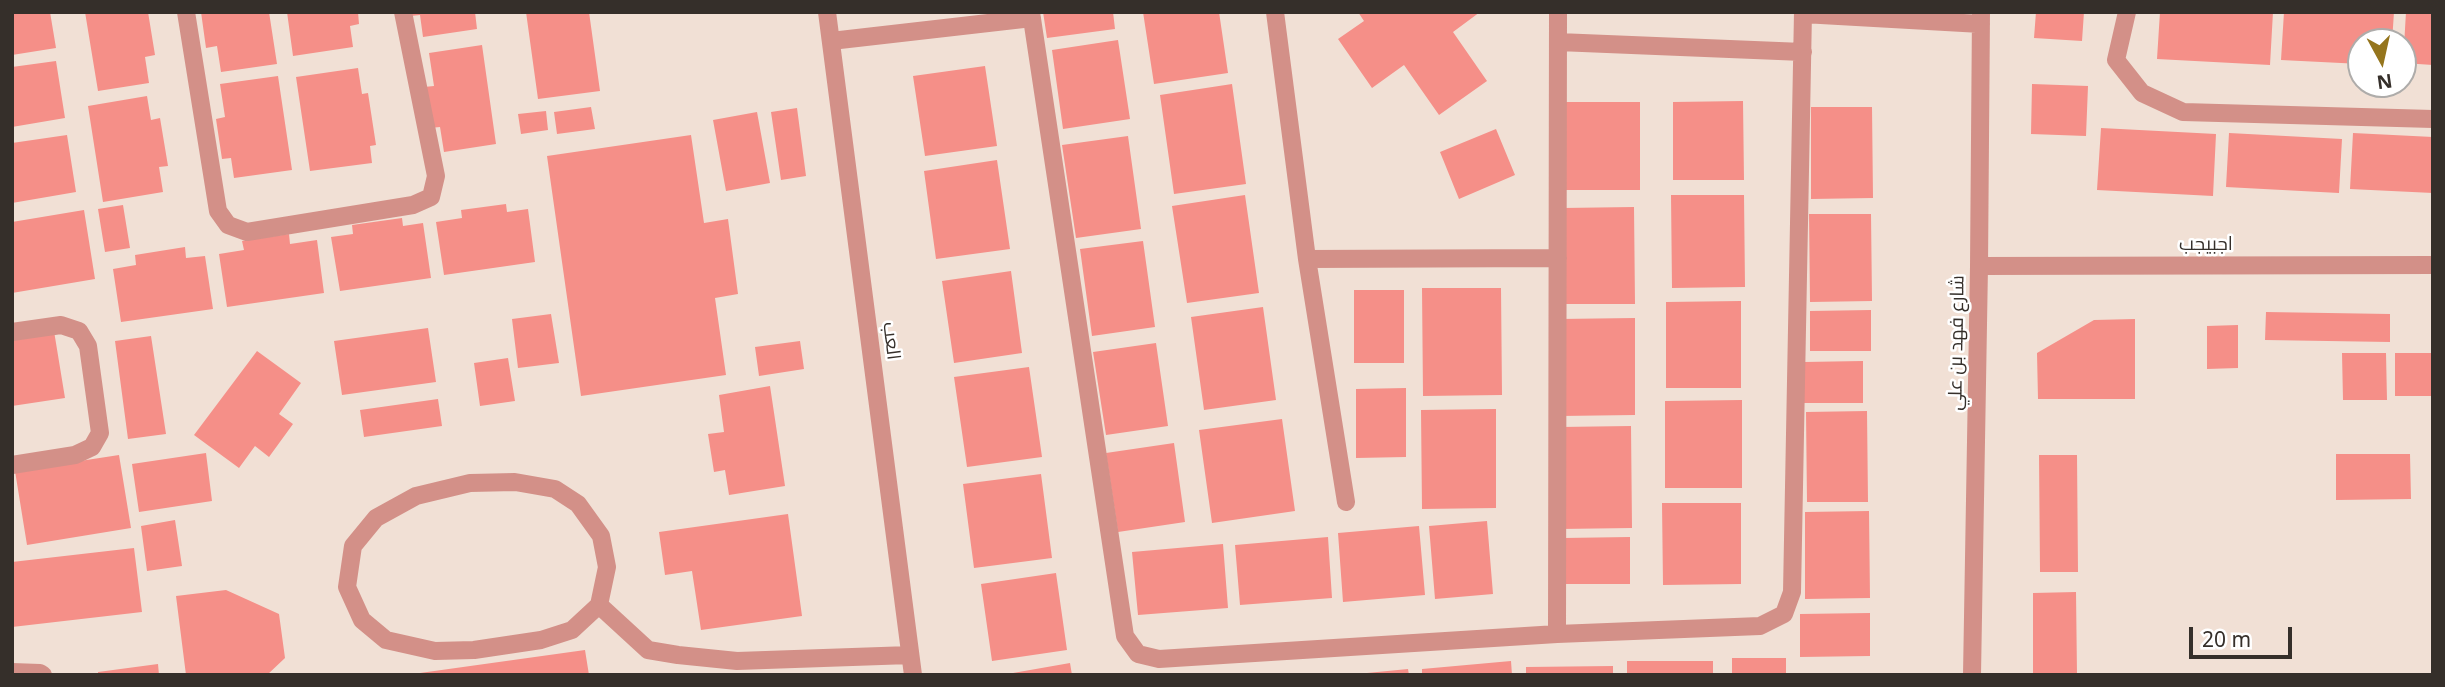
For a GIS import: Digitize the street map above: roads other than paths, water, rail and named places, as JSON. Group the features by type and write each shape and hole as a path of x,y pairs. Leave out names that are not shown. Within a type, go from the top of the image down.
{"street":[{"path":"186,12 218,211 228,225 247,232 413,205 431,197 436,176 403,12"},
{"name":"العب","path":"827,12 913,675"},
{"path":"1275,12 1307,259 1346,502"},
{"path":"1557,634 1558,12"},
{"path":"2127,12 2116,60 2142,93 2183,112 2433,119"},
{"path":"831,41 1031,15 1125,636 1138,654 1159,659 1557,634 1760,626 1784,614 1792,592 1803,13 1981,18"},
{"name":"شارع فهد بن علي","path":"1972,675 1981,18"},
{"path":"1558,42 1803,51"},
{"path":"1307,259 1558,258"},
{"name":"اجبيجب","path":"1979,266 2433,265"},
{"path":"12,332 61,325 79,331 88,346 100,433 92,447 75,455 12,465"},
{"path":"515,482 555,489 578,504 601,536 607,568 599,605 572,630 541,640 474,650 435,651 386,640 362,620 347,587 353,546 376,518 416,496 470,483 515,482"},
{"path":"599,605 648,650 678,655 737,661 910,655"},
{"path":"12,672 43,675"}]}
